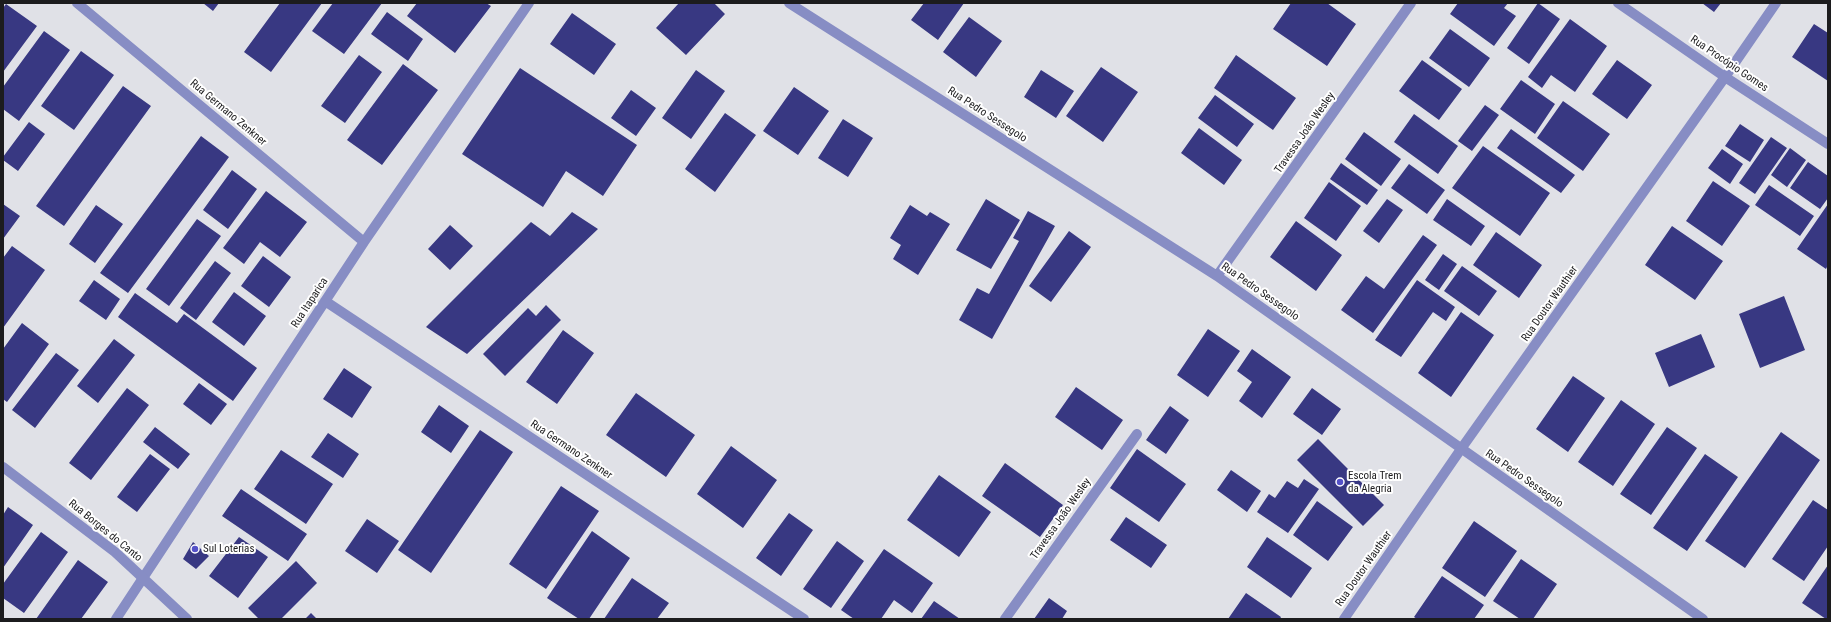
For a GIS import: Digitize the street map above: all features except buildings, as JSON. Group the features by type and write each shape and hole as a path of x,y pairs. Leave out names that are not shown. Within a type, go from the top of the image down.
{"street":[{"name":"Rua Germano Zenkner","path":"77,3 364,242"},
{"name":"Rua Itaparica","path":"116,619 364,242 529,3"},
{"name":"Rua Pedro Sessegolo","path":"789,3 1217,276 1461,450 1704,619"},
{"name":"Travessa João Wesley","path":"1217,276 1411,3"},
{"name":"Rua Procópio Gomes","path":"1618,3 1725,77 1828,144"},
{"name":"Rua Doutor Wauthier","path":"1344,619 1461,450 1776,3"},
{"name":"Rua Germano Zenkner","path":"325,301 804,619"},
{"name":"Travessa João Wesley","path":"1005,619 1137,434"},
{"name":"Rua Borges do Canto","path":"3,467 115,552 187,619"}],"place":[{"name":"Escola Trem da Alegria","path":"1340,482"},
{"name":"Sul Loterias","path":"195,549"}]}
